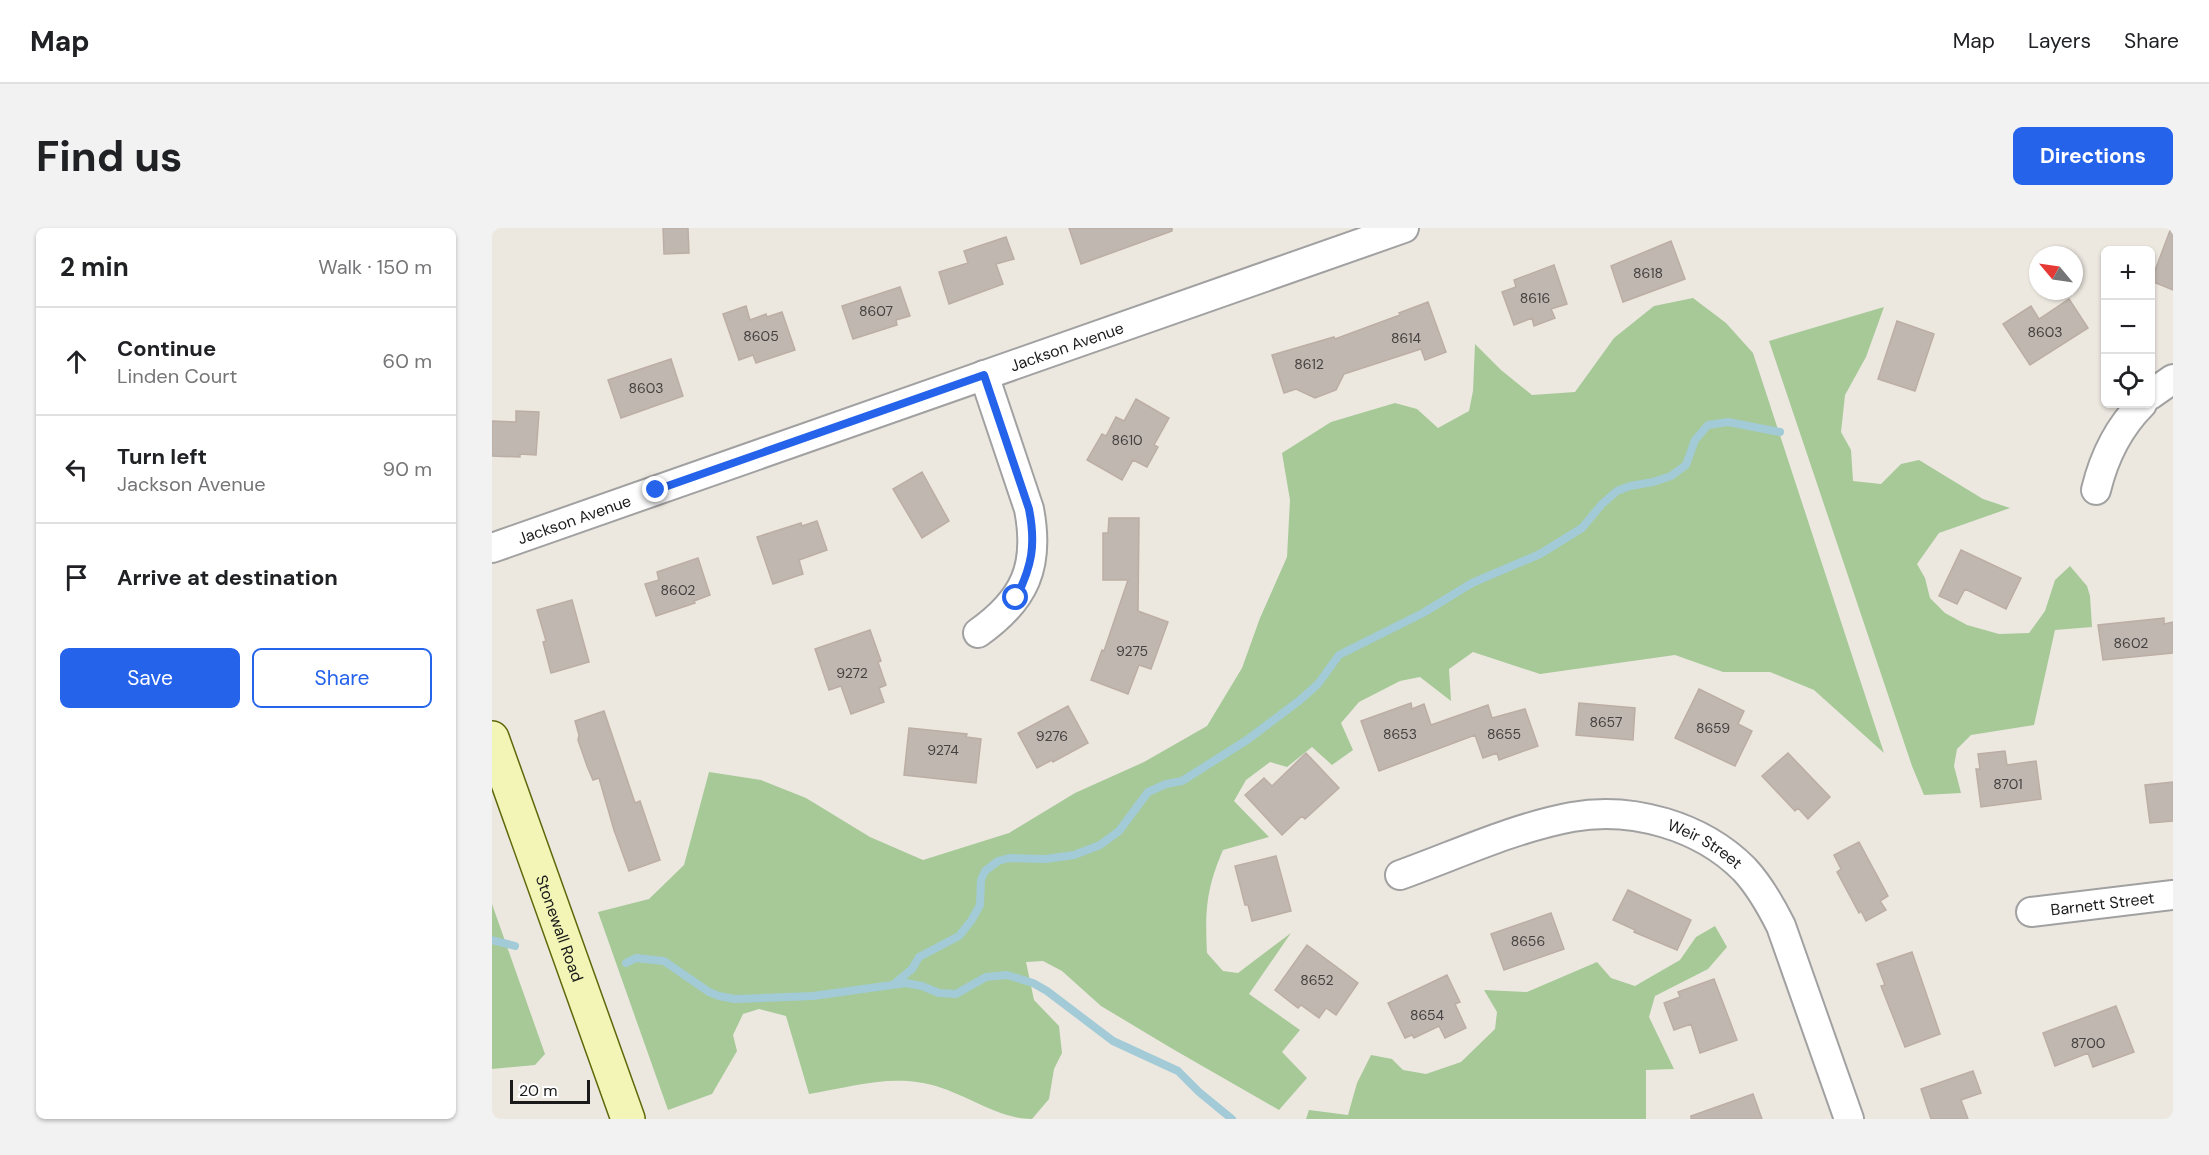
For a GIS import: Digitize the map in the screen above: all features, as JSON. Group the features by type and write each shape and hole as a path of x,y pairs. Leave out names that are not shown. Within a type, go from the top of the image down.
{"street":[{"name":"Jackson Avenue","path":"492,548 1404,228"},
{"path":"978,633 999,618 1016,598 1027,575 1033,550 1033,530 1029,509 984,375"},
{"path":"2155,392 2173,379"},
{"path":"2096,490 2101,469 2111,447 2138,408"},
{"name":"Stonewall Road","path":"492,738 628,1119"},
{"name":"Weir Street","path":"1400,875 1534,827 1573,817 1622,815 1653,819 1699,836 1730,856 1766,897 1781,926 1849,1119"},
{"name":"Barnett Street","path":"2031,912 2173,895"}],"green space":[{"path":"1693,298 1726,323 1753,353 1884,753 1814,690 1770,672 1723,672 1675,655 1540,674 1473,652 1449,669 1451,701 1420,677 1400,681 1359,702 1341,723 1353,750 1332,765 1312,747 1287,767 1270,762 1246,780 1234,801 1269,837 1223,850 1213,877 1208,901 1207,953 1223,971 1238,973 1291,933 1249,994 1300,1030 1282,1052 1307,1078 1279,1110 1101,1006 1062,971 1043,961 1026,962 1034,1000 1059,1026 1062,1053 1054,1069 1049,1099 1032,1119 1005,1114 937,1086 908,1081 880,1082 809,1094 786,1016 759,1009 743,1014 733,1035 737,1051 712,1094 668,1110 598,912 649,899 684,865 709,772 761,780 806,798 870,837 923,860 1009,833 1075,793 1144,762 1207,726 1242,668 1260,618 1287,557 1290,500 1282,453 1331,422 1395,403 1417,409 1438,428 1469,411 1473,391 1475,344 1501,370 1532,395 1575,392 1614,338 1654,306"},
{"path":"1884,307 1866,357 1845,395 1841,432 1851,450 1853,481 1881,484 1901,464 1919,460 1983,499 2010,508 1939,533 1917,564 1925,578 1930,598 1945,613 1967,625 1999,634 2029,633 2045,611 2055,580 2070,566 2087,586 2090,596 2092,627 2055,630 2034,725 1971,735 1957,749 1954,766 1961,793 1924,795 1912,766 1769,341"},
{"path":"492,904 545,1054 535,1065 492,1069"},
{"path":"1715,926 1727,947 1708,969 1655,996 1649,1017 1674,1069 1646,1070 1646,1119 1306,1119 1309,1110 1348,1115 1357,1083 1371,1055 1392,1059 1403,1070 1426,1074 1461,1062 1495,1029 1497,1012 1484,990 1527,992 1597,962 1611,978 1635,986 1680,960 1696,937"}],"building":[{"path":"663,228 688,228 689,253 664,254"},
{"path":"1069,228 1172,228 1172,231 1081,264"},
{"path":"2171,228 2173,228 2173,290 2155,283 2155,270"},
{"path":"1006,237 1014,259 996,264 1003,284 949,304 939,272 968,263 964,251"},
{"path":"1671,241 1685,279 1623,302 1611,266"},
{"path":"1554,265 1567,304 1551,309 1555,318 1534,326 1532,318 1514,325 1502,292 1516,287 1514,280"},
{"path":"900,287 910,316 896,320 897,325 853,339 842,306"},
{"path":"2070,300 2088,328 2030,365 2003,324 2031,306 2039,319"},
{"path":"1428,302 1446,352 1425,360 1421,349 1344,374 1336,390 1315,398 1296,389 1284,393 1272,355 1334,337 1335,339"},
{"path":"746,306 750,320 766,314 767,317 782,312 795,350 756,363 753,355 739,360 723,314"},
{"path":"1897,321 1934,334 1915,391 1878,379"},
{"path":"671,359 683,396 621,418 608,380"},
{"path":"1136,399 1169,418 1154,445 1158,447 1147,467 1133,460 1122,480 1087,460 1102,434 1106,436 1116,417 1124,421"},
{"path":"516,411 539,412 536,455 492,456 492,421 516,422"},
{"path":"922,472 949,521 922,538 893,489"},
{"path":"1109,518 1139,518 1138,611 1168,622 1151,669 1139,665 1128,694 1091,680 1102,650 1104,651 1128,580 1103,580 1103,533 1108,533"},
{"path":"817,521 827,550 799,560 803,574 773,584 757,537 801,523 802,526"},
{"path":"1961,550 2021,578 2006,609 1965,589 1957,604 1939,596"},
{"path":"698,558 710,595 694,601 695,603 656,616 645,584 659,580 657,572"},
{"path":"572,600 589,662 551,673 543,642 546,641 537,610"},
{"path":"2164,618 2164,624 2173,622 2173,653 2103,660 2098,625"},
{"path":"870,630 881,661 878,662 886,685 879,688 884,702 851,714 841,686 829,690 815,649"},
{"path":"1699,689 1744,711 1738,724 1752,731 1735,766 1675,738"},
{"path":"1411,703 1412,709 1424,704 1431,725 1488,705 1492,718 1525,709 1538,746 1499,760 1497,753 1483,758 1475,735 1379,771 1361,721"},
{"path":"1579,703 1635,708 1633,740 1576,735"},
{"path":"1068,706 1088,743 1037,768 1018,733"},
{"path":"604,711 635,803 640,801 660,860 629,871 599,778 593,780 587,766 578,740 575,721"},
{"path":"909,728 967,734 966,737 981,739 976,783 904,775"},
{"path":"2005,751 2007,765 2036,761 2041,799 1981,807 1976,769 1980,769 1978,754"},
{"path":"1306,753 1339,788 1305,819 1302,816 1282,835 1245,795 1264,778 1272,786"},
{"path":"1788,753 1830,797 1808,819 1798,808 1795,811 1762,776"},
{"path":"2173,782 2173,821 2150,823 2145,785"},
{"path":"1859,842 1888,896 1880,901 1886,910 1866,921 1861,911 1859,913 1837,872 1841,869 1834,855"},
{"path":"1276,856 1291,911 1252,921 1248,905 1245,905 1235,866"},
{"path":"1628,890 1691,920 1677,950 1634,932 1635,930 1613,920"},
{"path":"1551,913 1564,949 1504,970 1491,934"},
{"path":"1307,945 1358,983 1336,1015 1326,1008 1319,1018 1301,1005 1298,1008 1275,990"},
{"path":"1912,952 1940,1034 1905,1047 1881,986 1885,985 1877,964"},
{"path":"1447,975 1460,1002 1455,1004 1466,1028 1445,1038 1439,1026 1414,1038 1412,1035 1405,1038 1388,1003"},
{"path":"1714,979 1737,1040 1700,1053 1691,1024 1674,1030 1664,1003 1680,997 1678,992"},
{"path":"2116,1006 2134,1052 2093,1067 2088,1053 2055,1066 2043,1033"},
{"path":"1973,1071 1981,1093 1961,1100 1968,1119 1931,1119 1921,1089"},
{"path":"1753,1094 1762,1119 1691,1119 1691,1116"}],"waterway":[{"path":"894,984 912,969 919,957 959,936 980,905 981,880 985,871 998,861 1009,858 1045,859 1074,855 1100,845 1119,831 1148,792 1166,784 1182,781 1247,740 1318,684 1339,655 1423,613 1472,583 1540,554 1582,528 1602,504 1617,491 1671,476 1686,465 1695,440 1708,425 1728,422 1780,432"},
{"path":"492,940 515,946"},
{"path":"626,963 636,958 664,961 709,992 735,999 813,996 906,983 939,993 956,994 986,977 1007,975 1033,983 1113,1041 1178,1071 1232,1119"}],"route":[{"path":"656,490 984,375 1029,509 1033,530 1033,550 1027,575 1016,598"}]}
